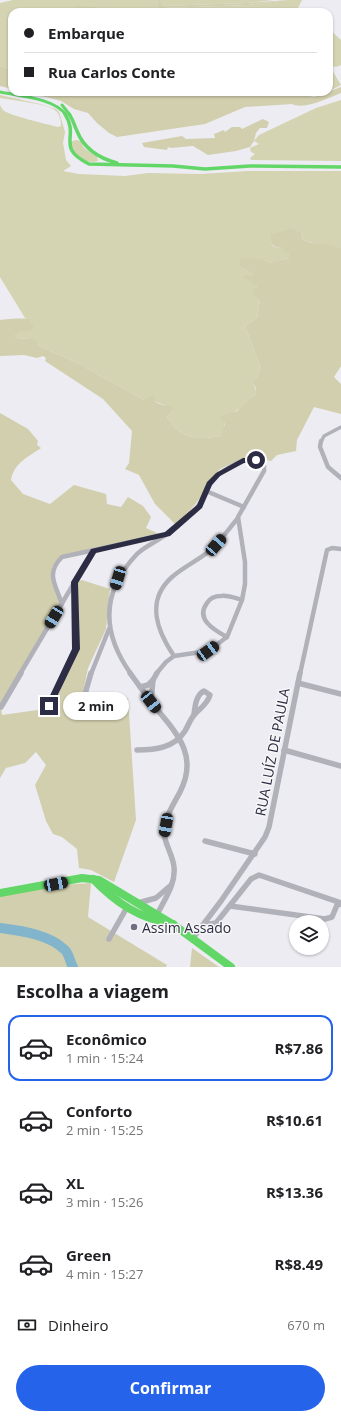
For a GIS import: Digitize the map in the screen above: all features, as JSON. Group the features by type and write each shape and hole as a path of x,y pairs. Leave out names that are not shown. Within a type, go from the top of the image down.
{"main road":[{"path":"20,96 49,103 66,114 71,132 68,144 72,153 85,162 104,165 173,166 205,169 250,166 341,166"},
{"path":"26,96 61,105 71,114 77,133 91,153 118,163 174,163 197,167 249,164 341,163"},
{"path":"68,144 74,140 84,142"},
{"path":"85,162 96,162 99,160 99,157"},
{"path":"0,893 82,878 93,878 107,883 136,903 173,924 231,967"},
{"path":"93,878 104,892 126,909 150,921 161,924 173,924"},
{"path":"126,909 129,905 136,903"},
{"path":"150,921 156,918 157,915"}],"street":[{"path":"341,427 324,436 320,441 320,447 328,467 341,478"},
{"path":"157,915 172,884 174,867 164,833 167,817 183,786 188,763 186,751 180,738 151,702 120,659 109,629 109,606 118,578 138,553 167,534 199,507 206,491 218,474 243,461 256,460 264,465 264,468 238,517 216,545 171,578 160,592 156,608 157,624 163,639 174,656"},
{"path":"206,491 244,507"},
{"path":"140,687 148,685 153,680 158,670 174,656 208,651 227,638 242,600 245,562 238,517"},
{"path":"62,604 53,582 52,572 57,562 62,557 167,534"},
{"path":"142,540 146,543 146,548"},
{"name":"RUA LUÍZ DE PAULA","path":"193,938 255,854 264,840 269,827 298,682 327,550 332,548 341,549"},
{"path":"2,707 93,551"},
{"path":"49,706 76,649 74,582"},
{"path":"58,593 74,595"},
{"path":"227,638 206,623 202,615 203,608 209,600 216,596 224,596 242,600"},
{"path":"85,694 87,683 109,629"},
{"path":"103,641 112,640"},
{"path":"151,702 153,680"},
{"path":"298,682 341,694"},
{"path":"137,750 155,750 173,743 180,738 194,715"},
{"path":"284,750 341,766"},
{"path":"205,841 255,854"},
{"path":"206,922 213,924 230,906 251,879 259,875 341,904"},
{"path":"136,903 146,902 158,897 172,884"},
{"path":"230,906 325,919 330,918 336,906 341,904"},
{"path":"109,939 126,909"}],"green space":[{"path":"13,0 157,0 158,8 8,8 8,69 0,66 0,3"},
{"path":"160,0 274,0 247,3 161,6"},
{"path":"287,0 302,0 298,8 162,8 248,5"},
{"path":"333,33 341,40 341,65 336,67 333,66"},
{"path":"333,72 341,85 333,89"},
{"path":"0,95 40,104 56,109 59,112 65,132 63,143 66,160 71,166 63,171 79,174 125,176 148,173 200,174 248,171 341,171 341,248 303,240 301,232 288,229 271,236 271,243 274,247 282,248 289,254 289,258 277,262 238,266 253,274 253,277 249,280 257,287 252,290 260,300 257,318 245,326 261,368 257,377 252,382 256,392 255,394 250,401 242,407 229,414 225,414 224,430 221,436 204,438 190,437 178,430 167,417 174,409 154,401 144,400 79,364 38,345 29,338 19,339 12,335 19,331 28,319 25,318 0,277 0,105 6,112 20,117 58,127 61,126 61,124 60,118 56,111 46,106 0,98"},
{"path":"341,100 341,161 251,160 250,158 255,154 251,152 250,148 259,144 254,141 259,135 316,108"},
{"path":"76,140 81,141 84,148 97,157 98,161 87,161 80,158 71,150 70,142"}],"shaded area":[{"path":"157,0 160,0 162,6 287,0 248,5 158,8"},
{"path":"78,6 98,8 71,8"},
{"path":"0,66 8,69 8,88 0,86"},
{"path":"341,87 341,93 323,100 303,106 292,104 245,107 205,124 117,137 109,133 88,113 74,109 61,101 42,96 314,97 333,96 333,90"},
{"path":"263,119 269,122 267,128 260,128 256,133 254,141 250,147 236,151 208,155 193,146 168,147 167,150 144,147 142,143 182,136 186,139 215,138 214,134 224,130 225,132 232,127 240,127 242,129"},
{"path":"290,228 301,232 303,240 341,248 341,366 334,377 341,384 341,414 314,407 297,440 296,451 277,455 271,461 255,457 254,459 241,459 220,469 206,491 177,526 155,504 139,475 125,469 129,463 132,431 103,399 45,361 46,358 43,356 37,358 24,355 0,356 0,320 28,319 34,328 28,332 19,331 18,334 13,335 19,339 29,338 36,340 38,345 79,364 144,400 153,395 156,397 154,401 163,405 173,406 174,409 167,417 178,430 184,434 197,438 221,436 225,424 220,418 225,414 237,411 255,395 256,388 252,382 257,377 261,368 245,326 257,318 260,300 254,296 252,289 257,287 243,276 246,275 253,277 253,274 238,266 241,258 261,259 269,263 289,258 289,254 282,248 275,247 271,243 271,235"},
{"path":"0,413 28,429 38,441 37,445 41,448 22,461 15,469 13,474 11,480 23,494 50,504 74,485 106,494 107,504 121,507 128,497 143,506 151,517 146,528 159,534 63,557 53,566 53,582 62,604 1,707 2,715 52,708 79,649 79,628 74,595 75,582 82,580 110,589 106,629 88,668 81,702 128,698 136,820 114,882 91,870 79,868 77,849 62,837 53,834 46,821 35,785 46,765 36,752 25,763 6,768 0,778"},
{"path":"91,883 88,917 167,965 166,967 0,967 0,889"},
{"path":"192,948 219,967 190,967"}],"waterway":[{"path":"0,928 17,930 51,940 65,950 73,967"}],"traffic: fast":[{"path":"0,92 8,93"},
{"path":"25,96 51,104 64,112 71,127 70,147 72,153 78,159 89,164 173,166 205,169 250,166 341,167"},
{"path":"62,105 70,115 80,138 88,149 92,153 104,159 117,163"},
{"path":"0,893 82,878 99,880 174,925 231,967"},
{"path":"93,879 110,896 128,910 149,919 173,924"}],"place":[{"name":"Assim Assado","path":"134,927"}],"route":[{"path":"49,706 76,649 74,582 93,551 167,534 199,507 210,484 218,474 243,461 256,460"}]}
